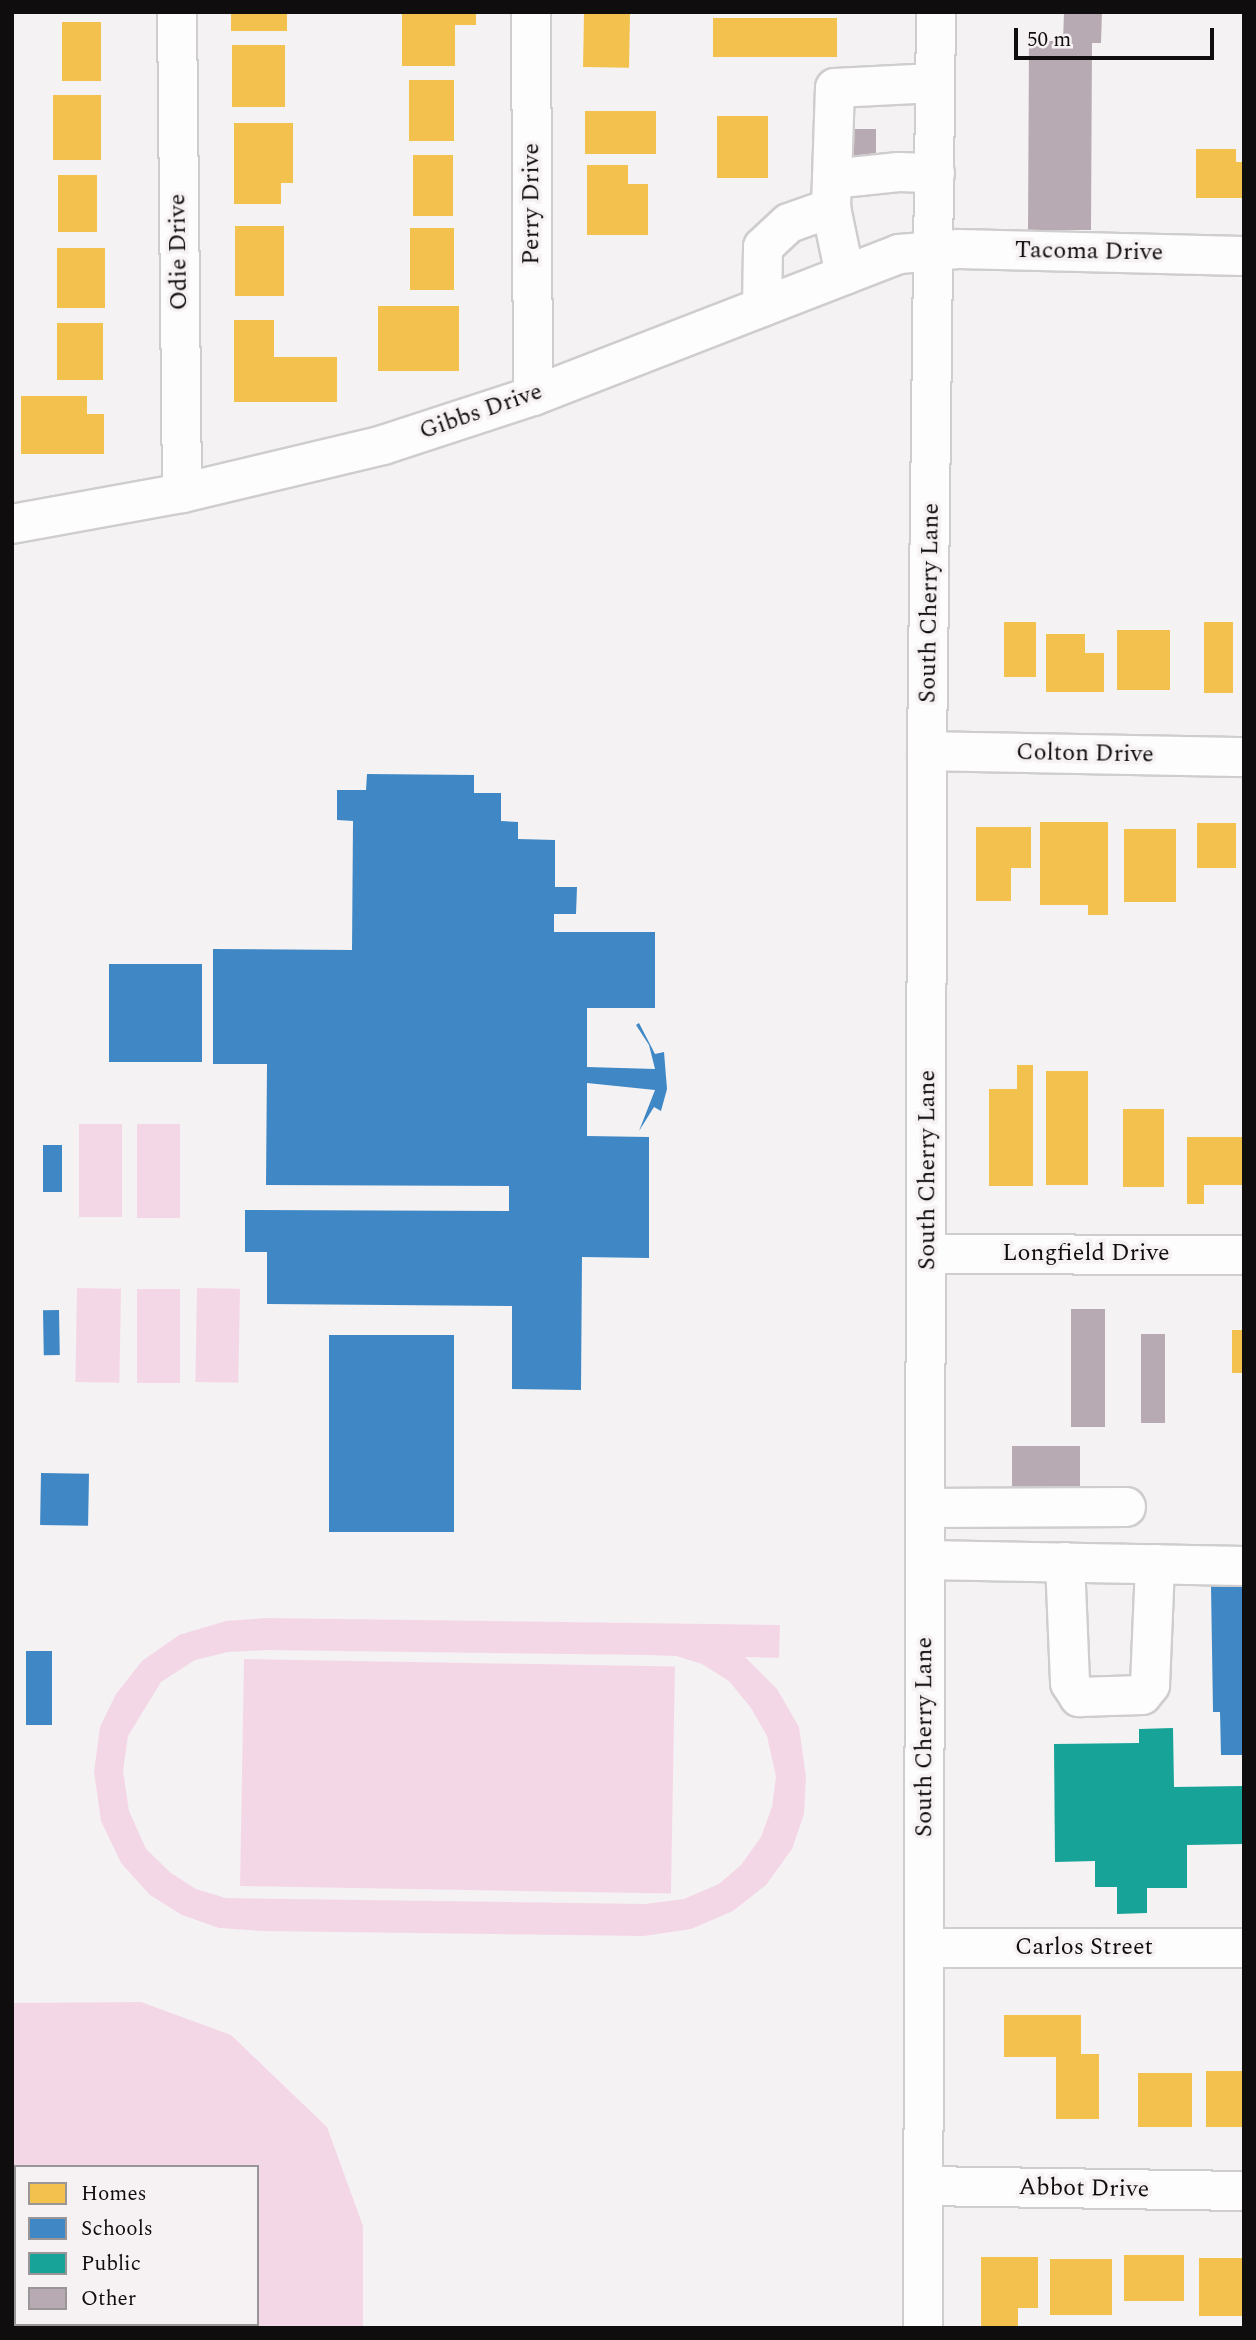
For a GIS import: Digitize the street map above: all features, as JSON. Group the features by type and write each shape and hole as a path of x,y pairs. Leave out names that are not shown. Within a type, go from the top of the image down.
{"street":[{"name":"Odie Drive","path":"177,12 182,493"},
{"name":"Perry Drive","path":"531,12 533,396"},
{"name":"South Cherry Lane","path":"923,2328 928,1254 927,751 936,12"},
{"path":"845,275 832,194 835,88 935,83"},
{"path":"762,307 763,247 789,223 832,194 899,172 935,173"},
{"name":"Gibbs Drive","path":"12,524 182,493 383,445 533,396 900,254 934,250"},
{"name":"Tacoma Drive","path":"934,250 1244,256"},
{"name":"Colton Drive","path":"927,751 1244,757"},
{"name":"Longfield Drive","path":"928,1254 1244,1255"},
{"path":"926,1508 1126,1507"},
{"path":"926,1560 1244,1566"},
{"path":"1065,1562 1070,1683 1079,1696 1142,1695 1150,1685 1155,1564"},
{"name":"Carlos Street","path":"925,1948 1244,1948"},
{"name":"Abbot Drive","path":"924,2186 1244,2191"}],"shaded area":[{"path":"79,1124 122,1124 122,1217 79,1217"},
{"path":"137,1124 180,1124 180,1218 137,1218"},
{"path":"77,1288 121,1289 119,1383 75,1382"},
{"path":"197,1288 240,1289 238,1383 195,1382"},
{"path":"137,1289 180,1289 180,1383 137,1383"},
{"path":"266,1618 780,1625 779,1658 745,1657 777,1689 799,1727 806,1777 804,1814 792,1849 766,1885 733,1911 691,1929 644,1936 262,1931 219,1928 182,1915 150,1895 121,1863 101,1821 94,1772 100,1727 116,1694 142,1661 179,1635 226,1621","holes":["266,1650 676,1656 702,1664 729,1681 751,1708 767,1736 776,1777 772,1807 761,1837 741,1865 719,1884 684,1899 645,1904 226,1898 196,1889 171,1873 146,1849 129,1811 123,1771 128,1736 161,1682 195,1660 228,1652"]},
{"path":"244,1659 675,1667 671,1893 240,1886"},
{"path":"141,2002 231,2035 327,2127 363,2226 363,2328 12,2328 12,2003"}],"building: Homes":[{"path":"231,12 287,12 287,31 231,31"},
{"path":"402,12 476,12 476,25 455,25 455,66 402,66"},
{"path":"584,13 630,14 629,68 583,67"},
{"path":"713,18 837,18 837,57 713,57"},
{"path":"62,22 101,22 101,81 62,81"},
{"path":"232,45 285,45 285,107 232,107"},
{"path":"409,80 454,80 454,141 409,141"},
{"path":"53,95 101,95 101,160 53,160"},
{"path":"585,111 656,111 656,154 585,154"},
{"path":"717,116 768,116 768,178 717,178"},
{"path":"234,123 293,123 293,183 281,183 281,204 234,204"},
{"path":"1196,149 1236,149 1236,162 1244,162 1244,198 1196,198"},
{"path":"413,155 453,155 453,216 413,216"},
{"path":"587,165 628,165 628,184 648,184 648,235 587,235"},
{"path":"58,175 97,175 97,232 58,232"},
{"path":"235,226 284,226 284,296 235,296"},
{"path":"410,228 454,228 454,290 410,290"},
{"path":"57,248 105,248 105,308 57,308"},
{"path":"378,306 459,306 459,371 378,371"},
{"path":"234,320 274,320 274,357 337,357 337,402 234,402"},
{"path":"57,323 103,323 103,380 57,380"},
{"path":"21,396 87,396 87,414 104,414 104,454 21,454"},
{"path":"1004,622 1036,622 1036,677 1004,677"},
{"path":"1204,622 1233,622 1233,693 1204,693"},
{"path":"1117,630 1170,630 1170,690 1117,690"},
{"path":"1046,634 1085,634 1085,653 1104,653 1104,692 1046,692"},
{"path":"1040,822 1108,822 1108,915 1088,915 1088,905 1040,905"},
{"path":"1197,823 1236,823 1236,868 1197,868"},
{"path":"976,827 1031,827 1031,868 1011,868 1011,901 976,901"},
{"path":"1124,829 1176,829 1176,902 1124,902"},
{"path":"1017,1065 1033,1065 1033,1186 989,1186 989,1089 1017,1089"},
{"path":"1046,1071 1088,1071 1088,1185 1046,1185"},
{"path":"1123,1109 1164,1109 1164,1187 1123,1187"},
{"path":"1187,1137 1244,1137 1244,1185 1204,1185 1204,1204 1187,1204"},
{"path":"1232,1330 1244,1330 1244,1373 1232,1373"},
{"path":"1004,2015 1081,2015 1081,2054 1099,2054 1099,2119 1056,2119 1056,2057 1004,2057"},
{"path":"1206,2071 1244,2071 1244,2127 1206,2127"},
{"path":"1138,2073 1192,2073 1192,2127 1138,2127"},
{"path":"1124,2255 1184,2255 1184,2301 1124,2301"},
{"path":"981,2257 1038,2257 1038,2308 1018,2308 1018,2328 981,2328"},
{"path":"1199,2258 1244,2258 1244,2316 1199,2316"},
{"path":"1050,2259 1112,2259 1112,2315 1050,2315"}],"building: Schools":[{"path":"367,774 474,775 474,793 501,793 501,821 518,822 518,839 555,840 555,887 577,887 576,914 554,914 554,932 655,932 655,1008 587,1008 587,1067 655,1069 649,1045 636,1025 639,1023 655,1054 664,1052 667,1089 661,1111 654,1107 639,1131 655,1090 587,1083 587,1136 649,1137 649,1258 582,1257 581,1390 512,1389 512,1306 267,1304 267,1252 245,1252 245,1210 509,1211 509,1186 266,1185 267,1064 213,1064 213,949 352,950 353,821 337,820 337,790 366,790"},
{"path":"109,964 202,964 202,1062 109,1062"},
{"path":"43,1145 62,1145 62,1192 43,1192"},
{"path":"43,1310 59,1310 60,1355 44,1355"},
{"path":"329,1335 454,1335 454,1532 329,1532"},
{"path":"41,1473 89,1474 88,1526 40,1525"},
{"path":"1244,1585 1244,1755 1221,1755 1220,1712 1213,1712 1211,1586"},
{"path":"26,1651 52,1651 52,1725 26,1725"},
{"path":"14,2285 14,2326 62,2326 60,2328 12,2328"}],"building: Public":[{"path":"1173,1728 1174,1787 1244,1786 1244,1844 1187,1845 1187,1888 1147,1888 1147,1913 1117,1914 1117,1887 1095,1887 1095,1861 1055,1862 1054,1744 1139,1743 1139,1729"}],"building: Other":[{"path":"1064,12 1102,12 1101,43 1092,43 1091,230 1028,230 1029,41 1063,41"},
{"path":"844,129 876,129 876,167 844,167"},
{"path":"1071,1309 1105,1309 1105,1427 1071,1427"},
{"path":"1141,1334 1165,1334 1165,1423 1141,1423"},
{"path":"1012,1446 1080,1446 1080,1491 1012,1491"}]}
